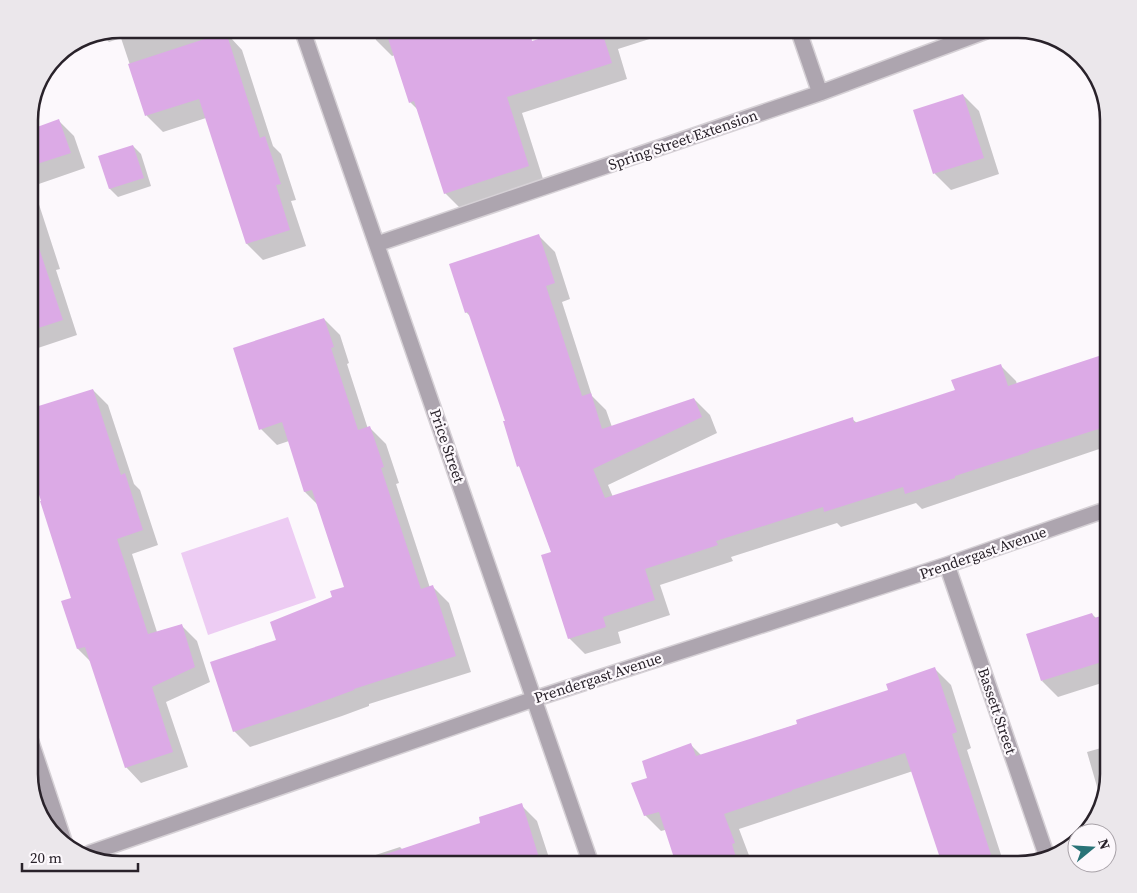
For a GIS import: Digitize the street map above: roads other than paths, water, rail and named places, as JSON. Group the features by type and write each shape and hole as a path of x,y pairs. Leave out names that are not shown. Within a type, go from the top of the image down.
{"street":[{"name":"Price Street","path":"305,38 588,856"},
{"path":"801,38 820,93"},
{"name":"Spring Street Extension","path":"377,244 820,93 967,38"},
{"name":"Prendergast Avenue","path":"95,851 534,699 947,566 1100,512"},
{"name":"Bassett Street","path":"947,566 1045,851"},
{"path":"38,763 60,830"}]}
